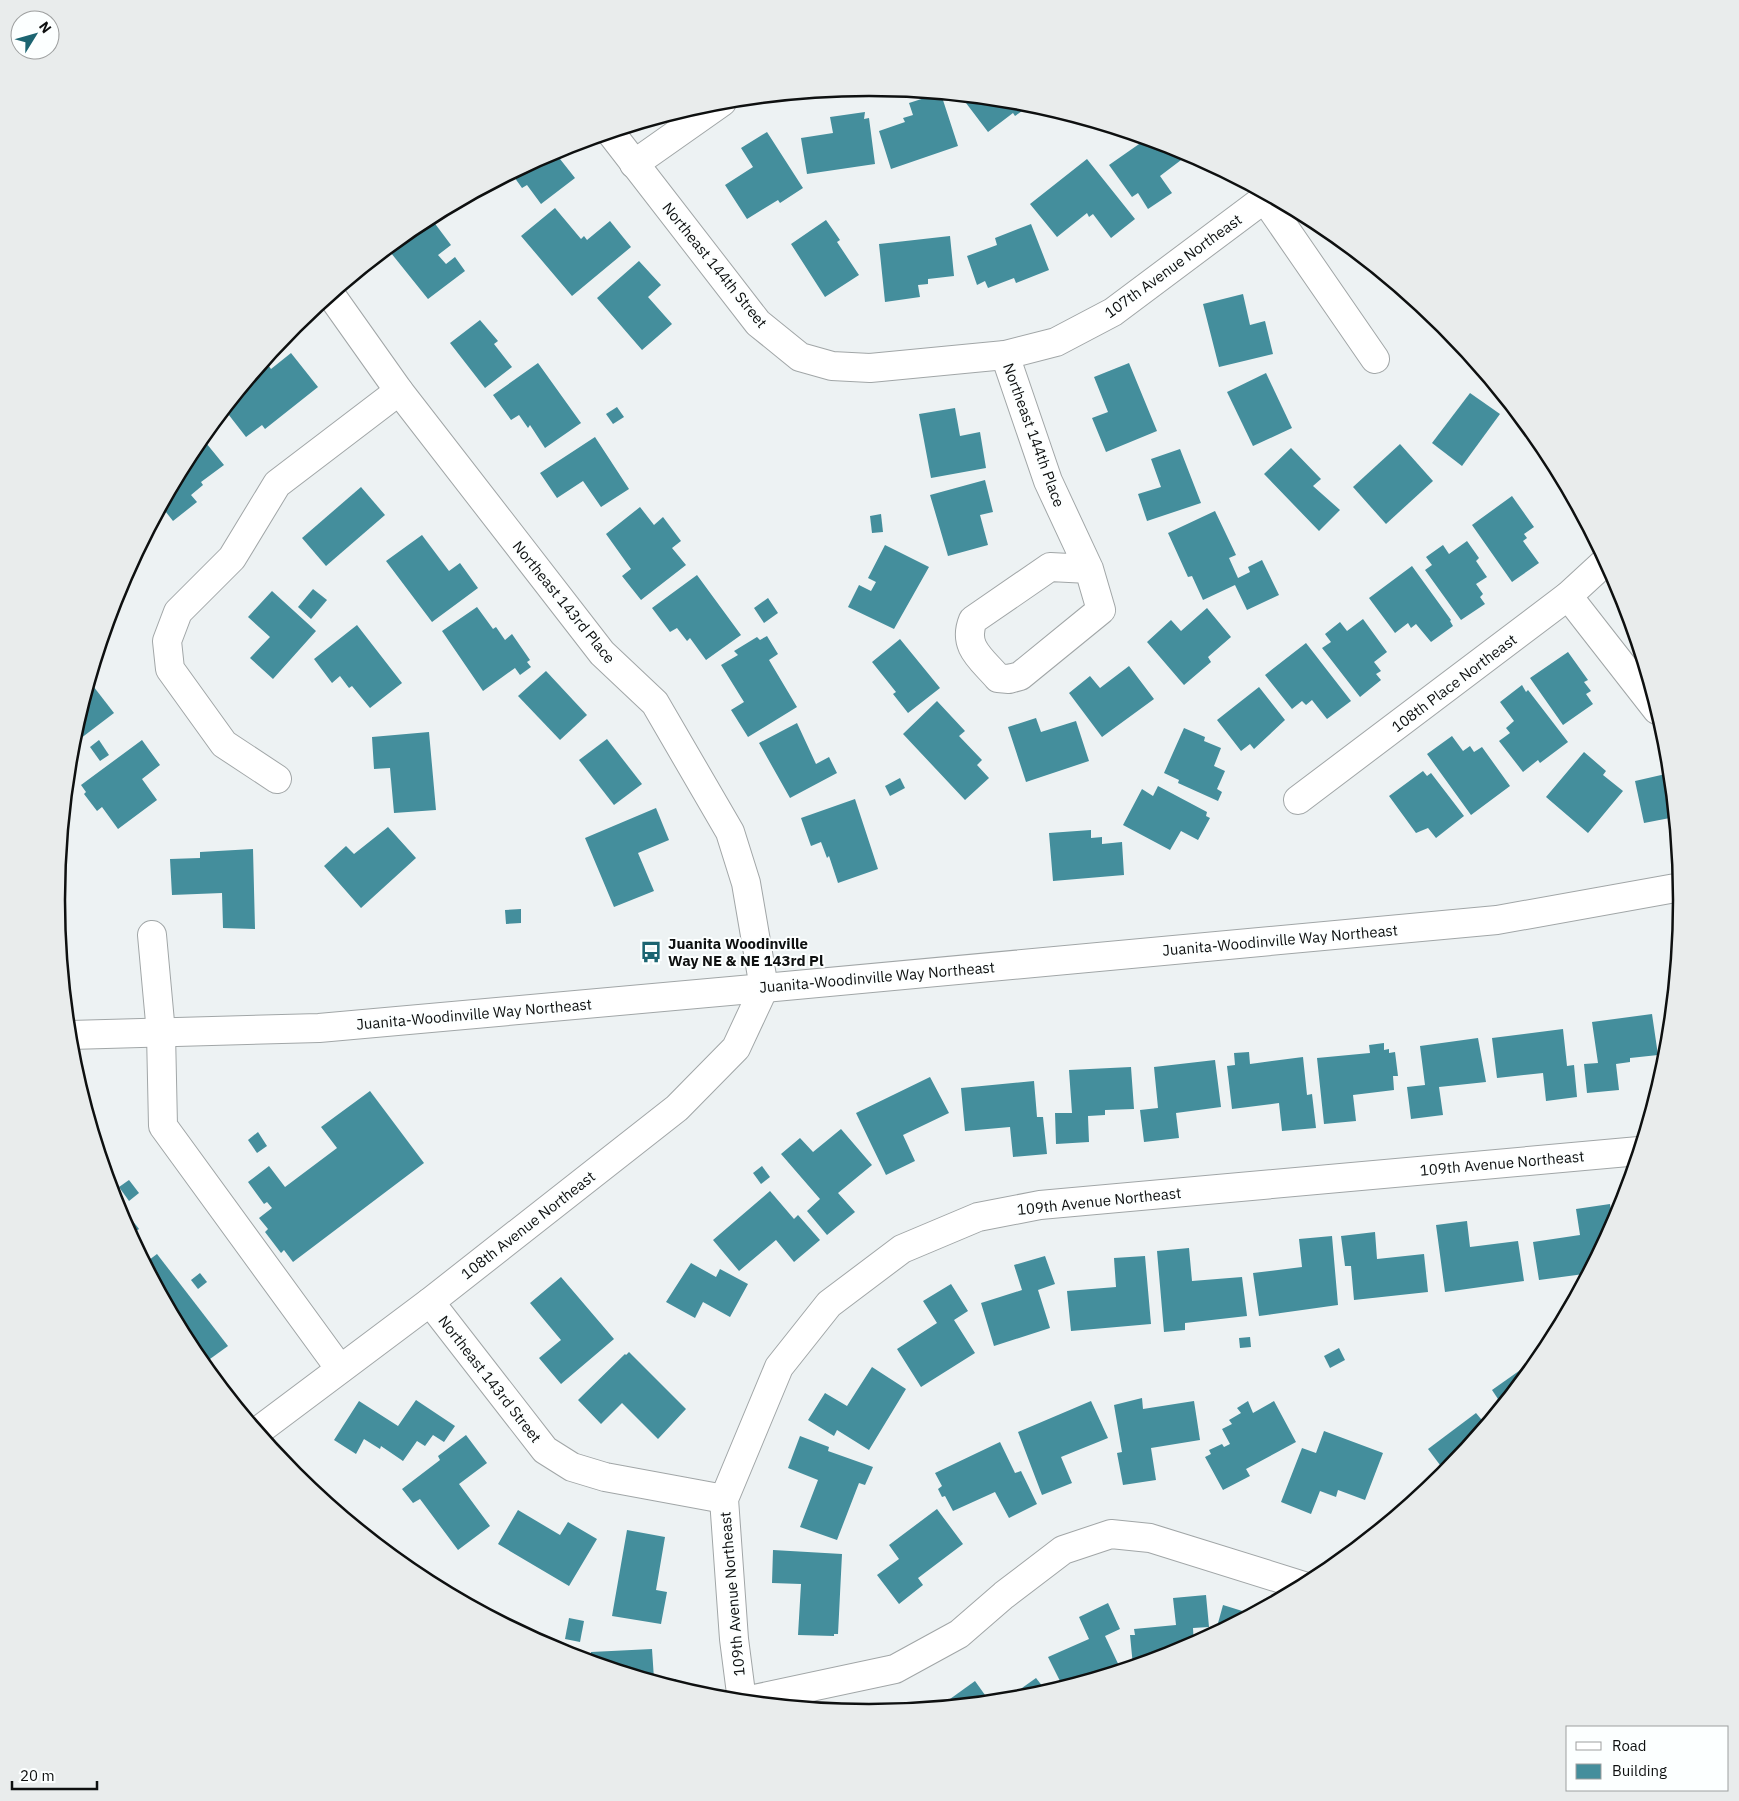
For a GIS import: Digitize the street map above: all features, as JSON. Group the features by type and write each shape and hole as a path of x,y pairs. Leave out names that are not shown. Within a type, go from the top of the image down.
{"street":[{"path":"634,164 707,112"},
{"name":"Northeast 144th Street","path":"615,138 758,323 800,357 832,366 870,368"},
{"name":"107th Avenue Northeast","path":"870,368 1005,354 1056,342 1112,312 1263,199"},
{"path":"1270,203 1375,359"},
{"name":"Northeast 143rd Place","path":"335,300 399,391 602,653 655,703 730,832 746,883 764,988"},
{"name":"Northeast 144th Place","path":"1005,354 1048,482 1089,569 1102,610 1020,676 1009,680 998,678 970,644 968,633 973,620 1050,567 1089,569"},
{"path":"277,779 224,744 170,669 167,641 178,612 232,558 277,484 399,391"},
{"name":"108th Place Northeast","path":"1298,800 1568,596 1601,567"},
{"path":"1568,596 1649,699"},
{"name":"Juanita-Woodinville Way Northeast","path":"77,1035 319,1028 764,988 1497,920 1674,888"},
{"path":"152,934 161,1033 162,1126 340,1370"},
{"name":"108th Avenue Northeast","path":"262,1428 430,1302 677,1108 736,1048 764,988"},
{"name":"109th Avenue Northeast","path":"742,1695 734,1639 724,1499 779,1367 830,1304 902,1249 978,1217 1040,1205 1633,1152"},
{"name":"Northeast 143rd Street","path":"430,1302 545,1450 572,1467 605,1476 724,1499"},
{"path":"761,1697 896,1670 959,1634 1004,1595 1063,1550 1111,1534 1150,1538 1294,1583"}],"building":[{"path":"924,98 943,100 958,146 891,169 879,131 905,122 903,118 913,115 909,103"},
{"path":"966,103 1023,110 1015,116 1013,113 988,132"},
{"path":"865,112 864,119 869,118 875,164 807,174 801,138 833,133 830,117"},
{"path":"767,132 803,188 780,203 778,200 747,219 725,185 753,167 741,148"},
{"path":"1140,143 1182,159 1160,176 1172,193 1148,209 1138,193 1132,197 1109,165"},
{"path":"562,157 560,159 575,178 541,204 527,185 522,188 515,178"},
{"path":"1087,159 1135,219 1111,238 1093,214 1089,217 1087,213 1057,237 1030,204"},
{"path":"555,208 581,239 584,236 587,240 610,221 631,247 572,296 521,236"},
{"path":"826,220 840,240 837,242 859,275 825,297 791,244"},
{"path":"435,224 451,245 438,255 446,264 455,257 465,271 428,299 392,254"},
{"path":"1031,224 1049,270 1016,283 1014,278 988,288 985,281 977,285 967,256 997,245 995,238"},
{"path":"950,236 954,276 928,279 928,284 918,285 920,297 885,302 879,244"},
{"path":"639,261 661,285 648,297 672,324 642,350 597,298"},
{"path":"1243,294 1250,325 1265,321 1273,354 1219,367 1203,304"},
{"path":"480,320 498,341 494,344 512,367 485,388 450,343"},
{"path":"291,353 318,387 265,429 262,425 246,437 229,415 269,366 271,369"},
{"path":"538,363 581,423 545,448 530,425 528,428 519,415 511,420 493,395"},
{"path":"1129,363 1157,431 1106,452 1092,418 1108,412 1094,377"},
{"path":"1266,373 1292,428 1253,446 1227,392"},
{"path":"1470,393 1500,414 1462,466 1432,443"},
{"path":"617,407 624,417 613,424 606,414"},
{"path":"955,408 960,436 980,432 986,468 931,478 919,414"},
{"path":"595,437 629,489 601,507 583,481 557,498 540,473"},
{"path":"1400,444 1433,481 1386,524 1353,487"},
{"path":"207,445 224,465 201,482 203,485 191,495 197,502 173,521 166,512"},
{"path":"1291,448 1321,479 1313,486 1340,510 1319,531 1264,474"},
{"path":"1180,449 1201,503 1147,521 1138,494 1161,487 1151,459"},
{"path":"985,480 993,512 980,515 988,545 948,556 930,495"},
{"path":"361,487 385,515 326,566 302,538"},
{"path":"1512,496 1534,527 1524,534 1527,538 1523,541 1539,563 1512,582 1472,525"},
{"path":"640,507 654,525 663,517 681,541 672,548 686,565 641,600 622,576 631,569 606,534"},
{"path":"1215,511 1236,555 1229,558 1238,578 1250,572 1248,567 1262,560 1279,595 1247,610 1235,585 1203,600 1192,576 1188,577 1168,533"},
{"path":"881,514 883,532 872,533 870,516"},
{"path":"422,535 449,571 460,563 478,588 432,622 386,561"},
{"path":"1467,541 1479,558 1476,561 1487,577 1476,584 1483,594 1480,597 1485,604 1461,620 1425,570 1432,565 1426,557 1443,545 1449,554"},
{"path":"885,545 929,567 894,629 848,607 859,585 871,591 876,582 868,578"},
{"path":"1412,566 1451,620 1453,626 1431,642 1416,624 1411,628 1408,623 1395,633 1369,598"},
{"path":"697,575 741,635 706,660 690,638 687,641 677,628 670,632 652,608"},
{"path":"313,589 327,600 311,619 298,607"},
{"path":"272,591 316,631 273,679 250,658 270,637 248,617"},
{"path":"768,598 778,613 764,623 754,608"},
{"path":"477,607 493,629 496,627 505,640 512,634 530,660 527,662 531,667 520,675 515,668 483,691 442,631"},
{"path":"1207,608 1231,637 1208,657 1211,662 1184,685 1147,642 1171,620 1181,631"},
{"path":"1363,619 1387,652 1374,662 1381,671 1376,674 1381,680 1360,697 1322,648 1331,642 1325,634 1340,622 1347,631"},
{"path":"357,625 402,683 370,708 352,686 349,688 340,676 332,683 314,659"},
{"path":"767,636 778,654 769,660 797,707 748,737 731,710 744,702 721,665 738,655 734,651 757,637 760,640"},
{"path":"900,639 940,688 908,713 893,694 896,692 872,662"},
{"path":"1306,643 1351,701 1327,719 1312,700 1306,705 1302,701 1292,709 1265,675"},
{"path":"1568,652 1588,680 1584,682 1591,691 1586,694 1593,704 1563,725 1530,678"},
{"path":"1129,666 1154,699 1102,737 1069,693 1090,676 1100,688"},
{"path":"546,671 587,715 560,740 518,696"},
{"path":"1522,685 1526,692 1528,690 1568,742 1540,763 1538,760 1523,772 1499,741 1510,733 1506,728 1514,721 1500,702"},
{"path":"94,687 114,713 81,738"},
{"path":"1259,687 1285,720 1254,749 1250,744 1241,751 1217,720"},
{"path":"937,701 965,731 959,736 982,760 977,765 989,778 965,800 903,734"},
{"path":"1036,718 1041,732 1076,721 1089,761 1026,782 1008,727"},
{"path":"797,723 816,764 829,757 837,773 790,798 759,743"},
{"path":"1184,728 1205,737 1204,741 1221,748 1214,766 1225,771 1217,789 1222,792 1218,801 1178,783 1179,780 1164,773"},
{"path":"429,732 436,810 394,813 390,768 374,769 372,737"},
{"path":"1452,736 1463,751 1470,746 1474,752 1482,747 1510,786 1471,815 1427,754"},
{"path":"607,739 642,784 614,805 579,760"},
{"path":"99,740 109,755 100,761 90,747"},
{"path":"142,740 160,765 142,779 157,800 118,829 102,807 97,811 84,794 86,792 81,785"},
{"path":"1584,752 1606,771 1603,775 1623,791 1588,833 1546,797"},
{"path":"1423,771 1427,776 1431,773 1464,816 1436,838 1428,828 1416,833 1389,796"},
{"path":"1664,774 1669,818 1644,823 1635,781"},
{"path":"900,778 905,788 890,796 885,786"},
{"path":"1158,786 1207,812 1206,816 1210,818 1198,840 1181,831 1170,850 1123,825 1142,789 1153,796"},
{"path":"855,799 878,869 838,883 829,856 827,858 821,842 811,846 801,818"},
{"path":"656,808 669,840 638,853 654,891 614,907 585,838"},
{"path":"388,827 416,858 361,908 324,866 346,846 354,854"},
{"path":"1091,830 1091,838 1102,837 1102,844 1122,842 1124,875 1053,881 1049,833"},
{"path":"253,849 255,929 223,928 222,893 172,895 170,859 200,858 200,852"},
{"path":"521,909 521,923 506,924 505,910"},
{"path":"1652,1014 1658,1055 1630,1058 1630,1062 1616,1064 1619,1090 1587,1093 1584,1064 1598,1063 1592,1022"},
{"path":"1563,1029 1567,1066 1574,1065 1577,1097 1546,1101 1543,1073 1497,1078 1492,1038"},
{"path":"1478,1038 1486,1082 1439,1087 1443,1115 1411,1119 1407,1087 1425,1085 1420,1046"},
{"path":"1384,1043 1384,1050 1389,1049 1389,1053 1395,1052 1398,1076 1393,1076 1394,1090 1353,1095 1356,1121 1324,1124 1317,1058 1370,1053 1369,1045"},
{"path":"1249,1052 1250,1064 1303,1057 1307,1095 1312,1094 1316,1128 1282,1131 1279,1103 1232,1109 1227,1066 1235,1065 1234,1053"},
{"path":"1215,1060 1221,1107 1176,1113 1179,1138 1144,1142 1140,1110 1158,1108 1154,1067"},
{"path":"1131,1067 1134,1109 1105,1110 1105,1115 1088,1116 1089,1142 1056,1144 1055,1113 1072,1113 1069,1070"},
{"path":"930,1077 949,1113 903,1135 915,1161 886,1175 856,1113"},
{"path":"1034,1081 1037,1117 1043,1117 1047,1154 1013,1157 1010,1127 965,1131 961,1088"},
{"path":"370,1091 424,1163 293,1262 284,1250 281,1253 265,1232 268,1229 259,1218 272,1208 267,1202 264,1204 248,1182 269,1166 285,1187 337,1148 321,1127"},
{"path":"841,1129 872,1165 838,1193 855,1212 827,1235 807,1211 820,1199 781,1154 800,1138 813,1152"},
{"path":"258,1132 267,1146 257,1153 248,1140"},
{"path":"762,1166 770,1177 761,1184 753,1173"},
{"path":"129,1180 139,1193 129,1201 119,1187"},
{"path":"770,1191 794,1219 798,1215 820,1240 794,1262 776,1240 739,1271 713,1240"},
{"path":"1610,1204 1611,1212 1581,1274 1539,1280 1533,1242 1580,1235 1576,1209"},
{"path":"131,1219 139,1229 136,1231"},
{"path":"1467,1221 1470,1247 1518,1241 1524,1281 1445,1292 1436,1225"},
{"path":"1375,1232 1377,1259 1424,1254 1428,1292 1354,1300 1351,1266 1345,1266 1341,1236"},
{"path":"1332,1236 1338,1305 1259,1316 1253,1273 1302,1267 1299,1239"},
{"path":"1189,1248 1192,1281 1242,1277 1247,1316 1185,1323 1185,1330 1164,1332 1157,1251"},
{"path":"157,1254 228,1346 210,1359 173,1303 150,1259"},
{"path":"1045,1256 1055,1284 1038,1290 1050,1328 994,1346 981,1303 1022,1290 1014,1265"},
{"path":"1145,1256 1151,1324 1071,1331 1067,1291 1116,1287 1114,1258"},
{"path":"691,1263 716,1277 720,1269 748,1284 730,1317 703,1302 695,1318 666,1302"},
{"path":"200,1273 207,1282 198,1289 191,1280"},
{"path":"561,1277 614,1339 561,1384 539,1358 561,1340 530,1303"},
{"path":"951,1284 968,1311 954,1320 975,1353 921,1387 897,1349 937,1323 923,1301"},
{"path":"1250,1337 1251,1347 1240,1348 1239,1338"},
{"path":"1339,1348 1345,1360 1330,1368 1324,1356"},
{"path":"629,1352 686,1409 658,1439 622,1403 601,1424 578,1400"},
{"path":"872,1367 906,1389 869,1450 837,1430 834,1436 808,1420 825,1393 847,1406"},
{"path":"1524,1368 1499,1401 1492,1390"},
{"path":"1142,1398 1143,1409 1194,1401 1200,1440 1151,1448 1156,1480 1123,1485 1117,1453 1122,1452 1114,1405"},
{"path":"416,1400 455,1426 444,1442 433,1435 425,1446 417,1441 403,1461 381,1446 380,1449 364,1439 356,1454 334,1440 359,1401 398,1426"},
{"path":"1091,1401 1108,1438 1061,1457 1072,1483 1042,1495 1018,1432"},
{"path":"1248,1401 1253,1413 1274,1401 1296,1442 1246,1469 1250,1476 1223,1490 1205,1457 1211,1454 1209,1450 1222,1444 1224,1447 1230,1444 1222,1429 1232,1424 1229,1420 1241,1413 1237,1408"},
{"path":"1476,1413 1482,1421 1441,1466 1428,1449"},
{"path":"1324,1431 1383,1453 1365,1500 1338,1490 1336,1497 1320,1491 1311,1514 1281,1502 1302,1448 1316,1453"},
{"path":"466,1435 487,1463 459,1484 490,1526 458,1550 420,1499 413,1503 402,1489 440,1460 438,1456"},
{"path":"800,1436 829,1447 828,1451 873,1467 865,1485 859,1483 837,1540 800,1527 818,1480 788,1468"},
{"path":"1000,1442 1015,1473 1021,1471 1037,1504 1009,1518 995,1492 953,1511 945,1496 942,1497 938,1489 942,1486 935,1473"},
{"path":"937,1509 963,1544 918,1578 923,1585 899,1604 877,1575 899,1559 889,1545"},
{"path":"518,1510 560,1535 568,1522 597,1539 569,1586 498,1544"},
{"path":"627,1530 665,1537 656,1590 667,1592 661,1624 612,1616"},
{"path":"773,1550 842,1554 838,1634 834,1634 834,1636 798,1635 801,1584 772,1583"},
{"path":"1206,1595 1209,1627 1193,1628 1193,1636 1132,1660 1130,1635 1135,1635 1134,1629 1176,1625 1173,1598"},
{"path":"1108,1603 1120,1629 1105,1636 1119,1665 1061,1682 1048,1657 1089,1639 1079,1617"},
{"path":"1223,1605 1244,1612 1225,1622 1217,1626"},
{"path":"569,1618 584,1621 580,1642 565,1639"},
{"path":"652,1649 654,1676 591,1655 591,1652"},
{"path":"1036,1678 1042,1686 1026,1690 1017,1691"},
{"path":"975,1681 986,1696 951,1700 950,1699"}],"place":[{"name":"Juanita Woodinville Way NE & NE 143rd Pl","path":"651,952"}]}
